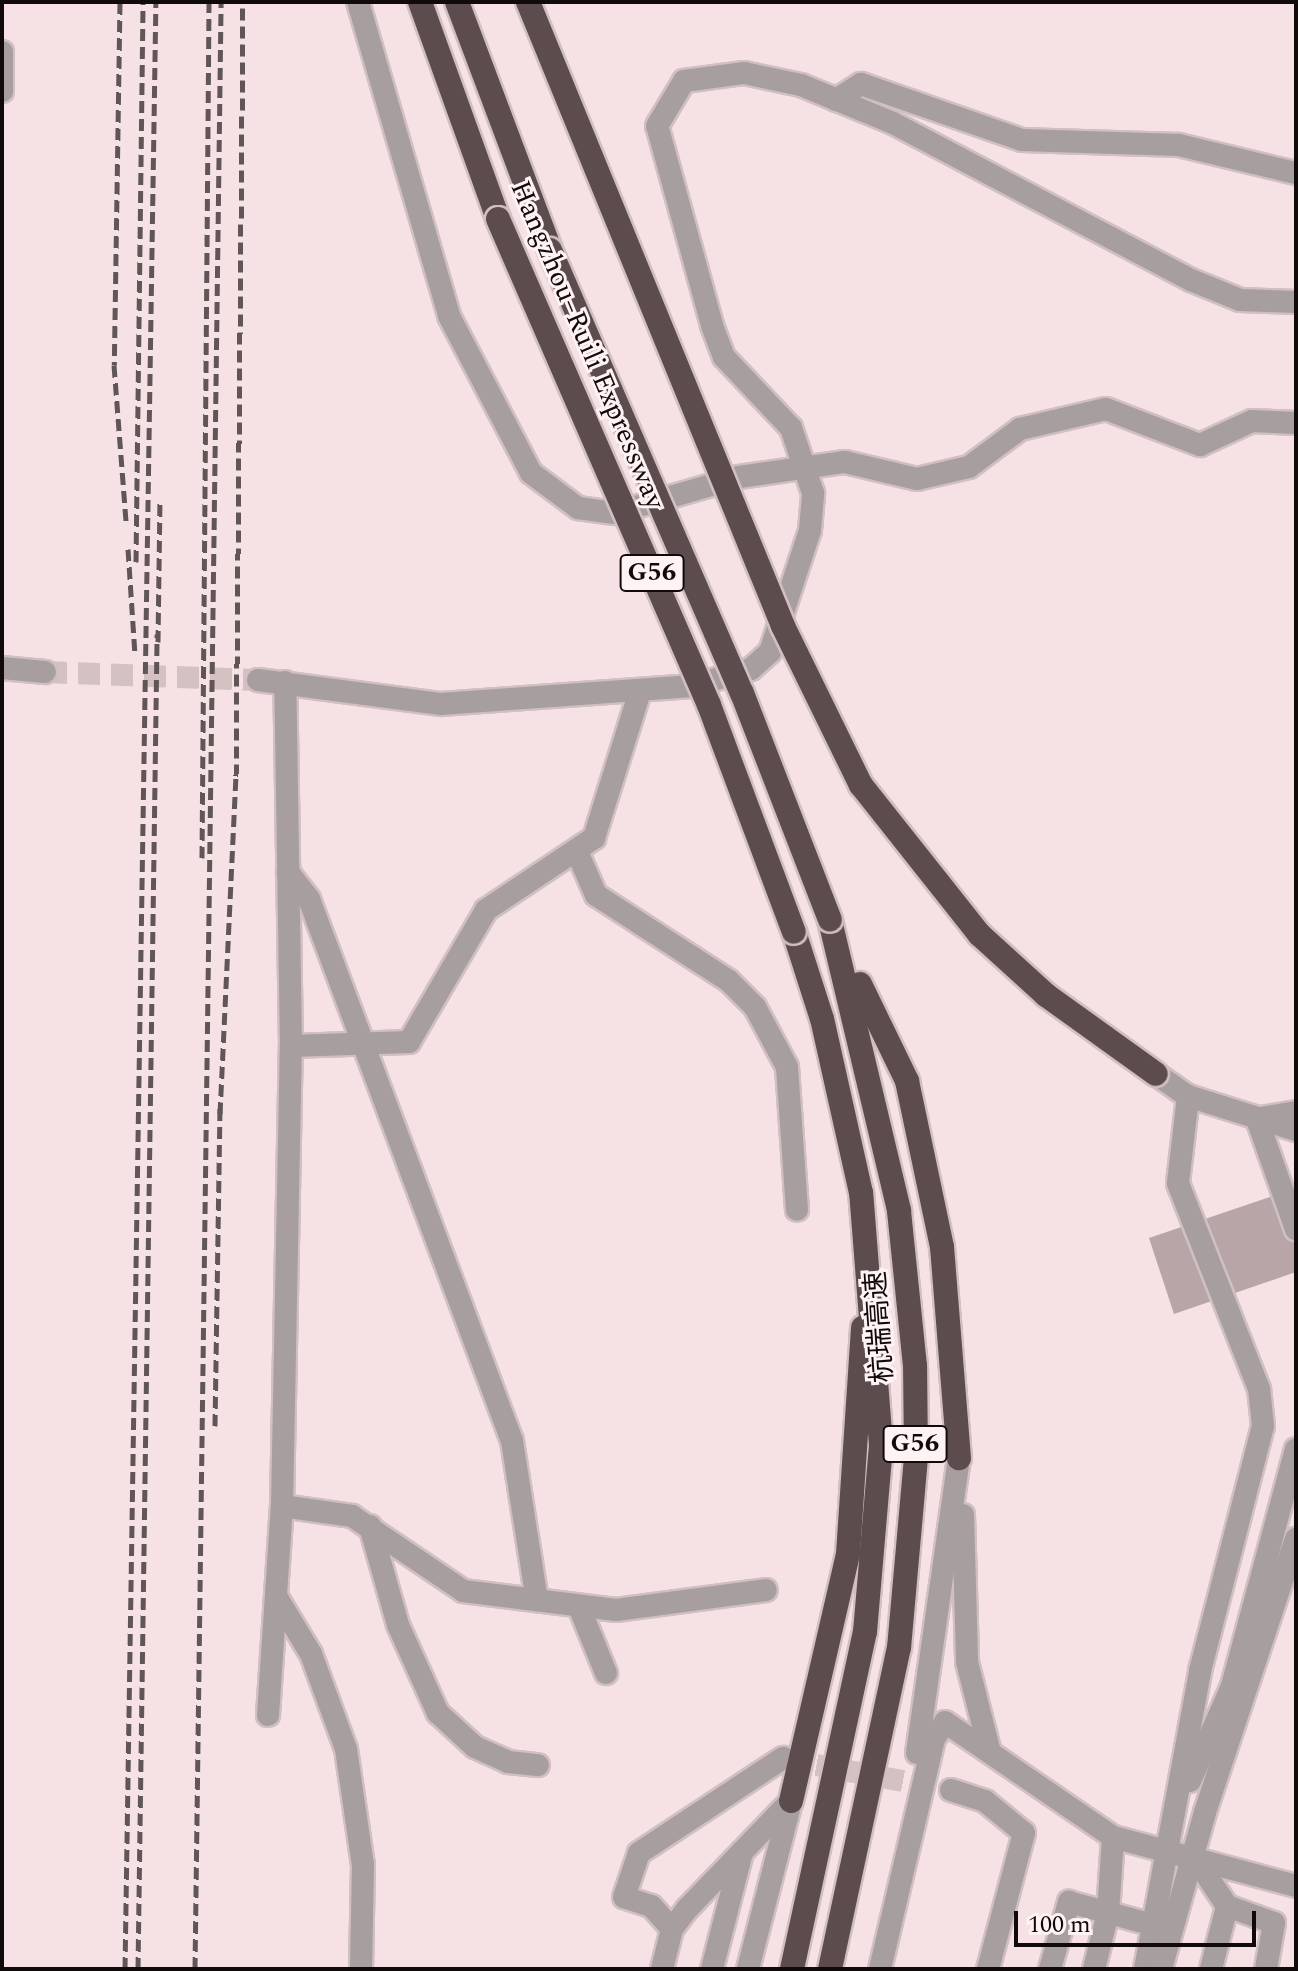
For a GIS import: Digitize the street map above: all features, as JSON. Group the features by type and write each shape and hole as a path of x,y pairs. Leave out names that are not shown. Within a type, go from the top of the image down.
{"highway":[{"name":"Hangzhou–Ruili Expressway","path":"420,2 498,219 709,705 794,932"},
{"name":"Hangzhou–Ruili Expressway","path":"457,2 550,250 748,706 830,920"},
{"path":"528,2 764,583 861,785 980,935 1046,995 1156,1074"},
{"path":"830,920 907,1081 942,1247 959,1458"},
{"name":"杭瑞高速","path":"830,920 872,1074 899,1210 915,1366 916,1456 899,1648 830,1969"},
{"name":"杭瑞高速","path":"792,1969 844,1748 876,1536 879,1353 861,1193 822,1019 794,932"},
{"path":"791,1801 848,1554 860,1443 861,1193"}],"street":[{"path":"358,2 449,316 545,490 578,508 615,513 739,477 845,462 917,479 969,467 1020,429 1106,409 1200,445 1252,421 1296,423"},
{"path":"2,52 2,91"},
{"path":"258,680 414,704 640,691 726,679 770,652 810,530 809,466 791,428 724,357 657,126 668,96 684,81 744,73 836,100 1191,280 1240,300 1296,302"},
{"path":"836,100 861,84 1022,140 1179,145 1296,173"},
{"path":"2,668 45,672"},
{"path":"268,1715 282,1506 291,1046 285,682"},
{"path":"291,1046 365,1047 409,1042 486,910 529,875 578,854 606,816 640,691"},
{"path":"578,854 596,895 729,981 755,1007 787,1067 797,1210"},
{"path":"288,872 309,899 512,1441 537,1600"},
{"path":"1156,1074 1188,1096 1296,1130"},
{"path":"1161,1969 1182,1852 1179,1804 1200,1671 1263,1426 1259,1389 1178,1183 1188,1096"},
{"path":"1257,1119 1296,1112"},
{"path":"1257,1119 1296,1229"},
{"path":"1179,1804 1232,1686 1296,1449"},
{"path":"959,1458 967,1662 982,1736 993,1755"},
{"path":"871,1969 920,1739 959,1458"},
{"path":"282,1506 330,1510 370,1526 452,1589 580,1609 673,1607 766,1590"},
{"path":"370,1526 398,1625 445,1723 508,1762 538,1765"},
{"path":"1145,1969 1182,1852 1296,1539"},
{"path":"276,1596 311,1654 346,1749 363,1865 361,1969"},
{"path":"580,1609 606,1673"},
{"path":"880,1969 938,1728 954,1723 1055,1802 1113,1837 1182,1852 1296,1886"},
{"path":"672,1929 651,1906 624,1897 639,1853 783,1758"},
{"path":"951,1790 985,1801 1018,1826 1025,1840 988,1969"},
{"path":"662,1969 672,1929 791,1801"},
{"path":"748,1969 791,1801"},
{"path":"1094,1969 1108,1913 1113,1837"},
{"path":"712,1969 742,1851"},
{"path":"1182,1852 1227,1906 1274,1923 1266,1969"},
{"path":"1050,1969 1069,1902 1157,1926"},
{"path":"1211,1969 1227,1906"}],"building":[{"path":"1296,1188 1296,1272 1174,1314 1149,1238"}],"tunnel":[{"path":"45,672 258,680"},
{"path":"784,1759 951,1790"}],"railway":[{"path":"120,2 114,365 126,522"},
{"path":"136,562 143,2"},
{"path":"125,1969 156,2"},
{"path":"202,858 209,2"},
{"path":"195,1969 221,2"},
{"path":"220,1114 236,776 243,2"},
{"path":"158,642 160,502"},
{"path":"128,549 135,655"},
{"path":"138,1969 157,634"},
{"path":"215,1426 220,1102"}]}
